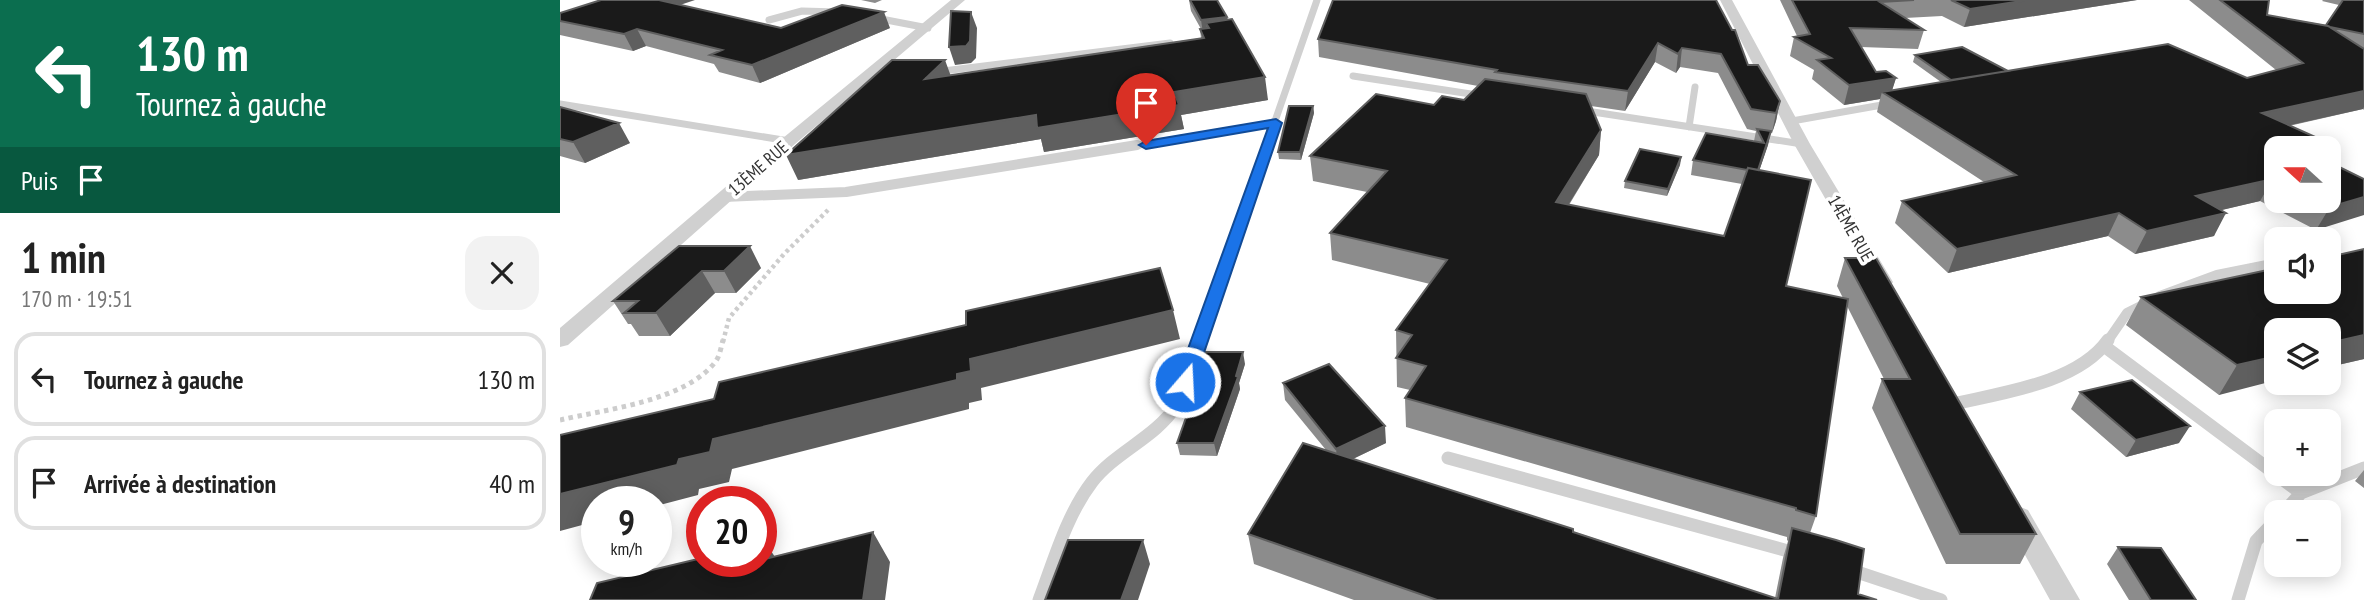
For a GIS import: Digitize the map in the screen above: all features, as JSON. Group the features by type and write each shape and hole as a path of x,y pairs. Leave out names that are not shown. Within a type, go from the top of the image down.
{"street":[{"name":"13ÈME RUE","path":"564,334 789,141 873,77 959,0"},
{"name":"14ÈME RUE","path":"1723,0 1792,121 1802,144 1891,297"},
{"path":"1950,398 1966,427"},
{"path":"2006,496 2065,600"}],"lane":[{"path":"1039,600 1079,501 1102,470 1161,426 1177,405 1317,0"},
{"path":"769,20 802,11 850,14"},
{"path":"868,16 928,27"},
{"path":"921,73 975,69 1174,43"},
{"path":"1353,76 1487,97"},
{"path":"1689,127 1695,87"},
{"path":"1792,121 1902,102"},
{"path":"560,104 789,141"},
{"path":"1568,109 1802,144"},
{"path":"724,197 846,192 1276,123"},
{"path":"1950,398 2026,387 2072,371 2104,346 2127,313 2179,286 2264,264"},
{"path":"2104,346 2301,493"},
{"path":"1448,458 1821,560 1941,600"},
{"path":"2295,500 2301,493 2364,468"},
{"path":"2238,600 2256,541 2264,533"}],"path":[{"path":"560,420 665,396 698,379 718,359 729,317 784,254 846,192"}],"building":[{"path":"601,0 659,0 781,28 842,5 884,12 752,65 710,55 722,50 637,29 624,34 560,21 560,13"},
{"path":"1190,0 1217,0 1227,17 1201,20"},
{"path":"1333,0 1716,0 1732,30 1735,30 1748,65 1758,65 1780,101 1776,113 1751,109 1721,54 1682,48 1678,54 1658,43 1628,91 1495,72 1497,70 1318,39"},
{"path":"1792,0 1914,0 1880,2 1924,30 1850,28 1876,72 1886,71 1896,78 1849,85 1817,60 1831,58 1794,37 1810,34"},
{"path":"1951,0 2028,0 1970,9"},
{"path":"2220,0 2269,0 2267,15 2328,26 2364,49 2364,91 2262,113 2313,136 2264,136 2264,181 2196,196 2226,213 2147,231 2119,213 1957,249 1902,201 2016,175 1882,92 2168,44 2247,78 2303,63"},
{"path":"2343,0 2364,0 2364,34 2326,25"},
{"path":"951,11 971,12 970,41 966,46 949,47"},
{"path":"1232,19 1265,77 1174,92 1179,105 1037,128 1036,115 786,155 892,60 945,60 925,79 1204,38 1200,29 1209,28 1206,23"},
{"path":"1962,47 2008,71 1951,80 1915,55"},
{"path":"1485,79 1586,94 1601,130 1556,202 1724,236 1748,168 1811,180 1786,286 1848,299 1816,516 1796,508 1405,398 1426,366 1396,358 1412,335 1396,330 1447,260 1330,233 1387,171 1310,156 1376,94 1434,105 1442,96 1464,100"},
{"path":"1289,106 1313,106 1300,152 1278,152"},
{"path":"560,107 619,123 573,142 560,139"},
{"path":"1757,129 1771,131 1758,170 1693,160 1706,133 1764,143"},
{"path":"1640,149 1681,157 1668,189 1625,181"},
{"path":"2342,168 2364,179 2364,197 2342,203"},
{"path":"679,246 750,246 724,271 702,271 656,313 624,313 638,301 613,301"},
{"path":"2364,249 2364,335 2341,340 2341,318 2264,318 2264,359 2237,365 2141,297 2264,271 2264,304 2341,304 2341,254"},
{"path":"1845,258 1876,258 2036,534 1960,534 1882,379 1910,379"},
{"path":"1160,268 1173,310 970,359 971,371 957,374 957,380 713,439 710,452 679,459 677,465 592,486 581,486 581,489 560,494 560,435 714,399 719,382 966,325 966,311"},
{"path":"1205,352 1243,352 1236,376 1238,377 1214,443 1177,443 1194,395 1188,395"},
{"path":"1329,364 1385,426 1336,449 1283,383"},
{"path":"2132,380 2190,426 2136,440 2080,392"},
{"path":"1303,443 1573,529 1573,532 1778,599 1792,528 1836,540 1864,549 1858,594 1877,600 1437,600 1248,534"},
{"path":"873,532 863,600 590,600 597,583 622,577 672,577 672,565 686,562 686,577 777,577 777,556"},
{"path":"1068,540 1143,540 1121,600 1045,600"},
{"path":"2118,547 2161,548 2196,600 2151,600"}],"route":[{"path":"1146,145 1276,123 1185,382"}]}
